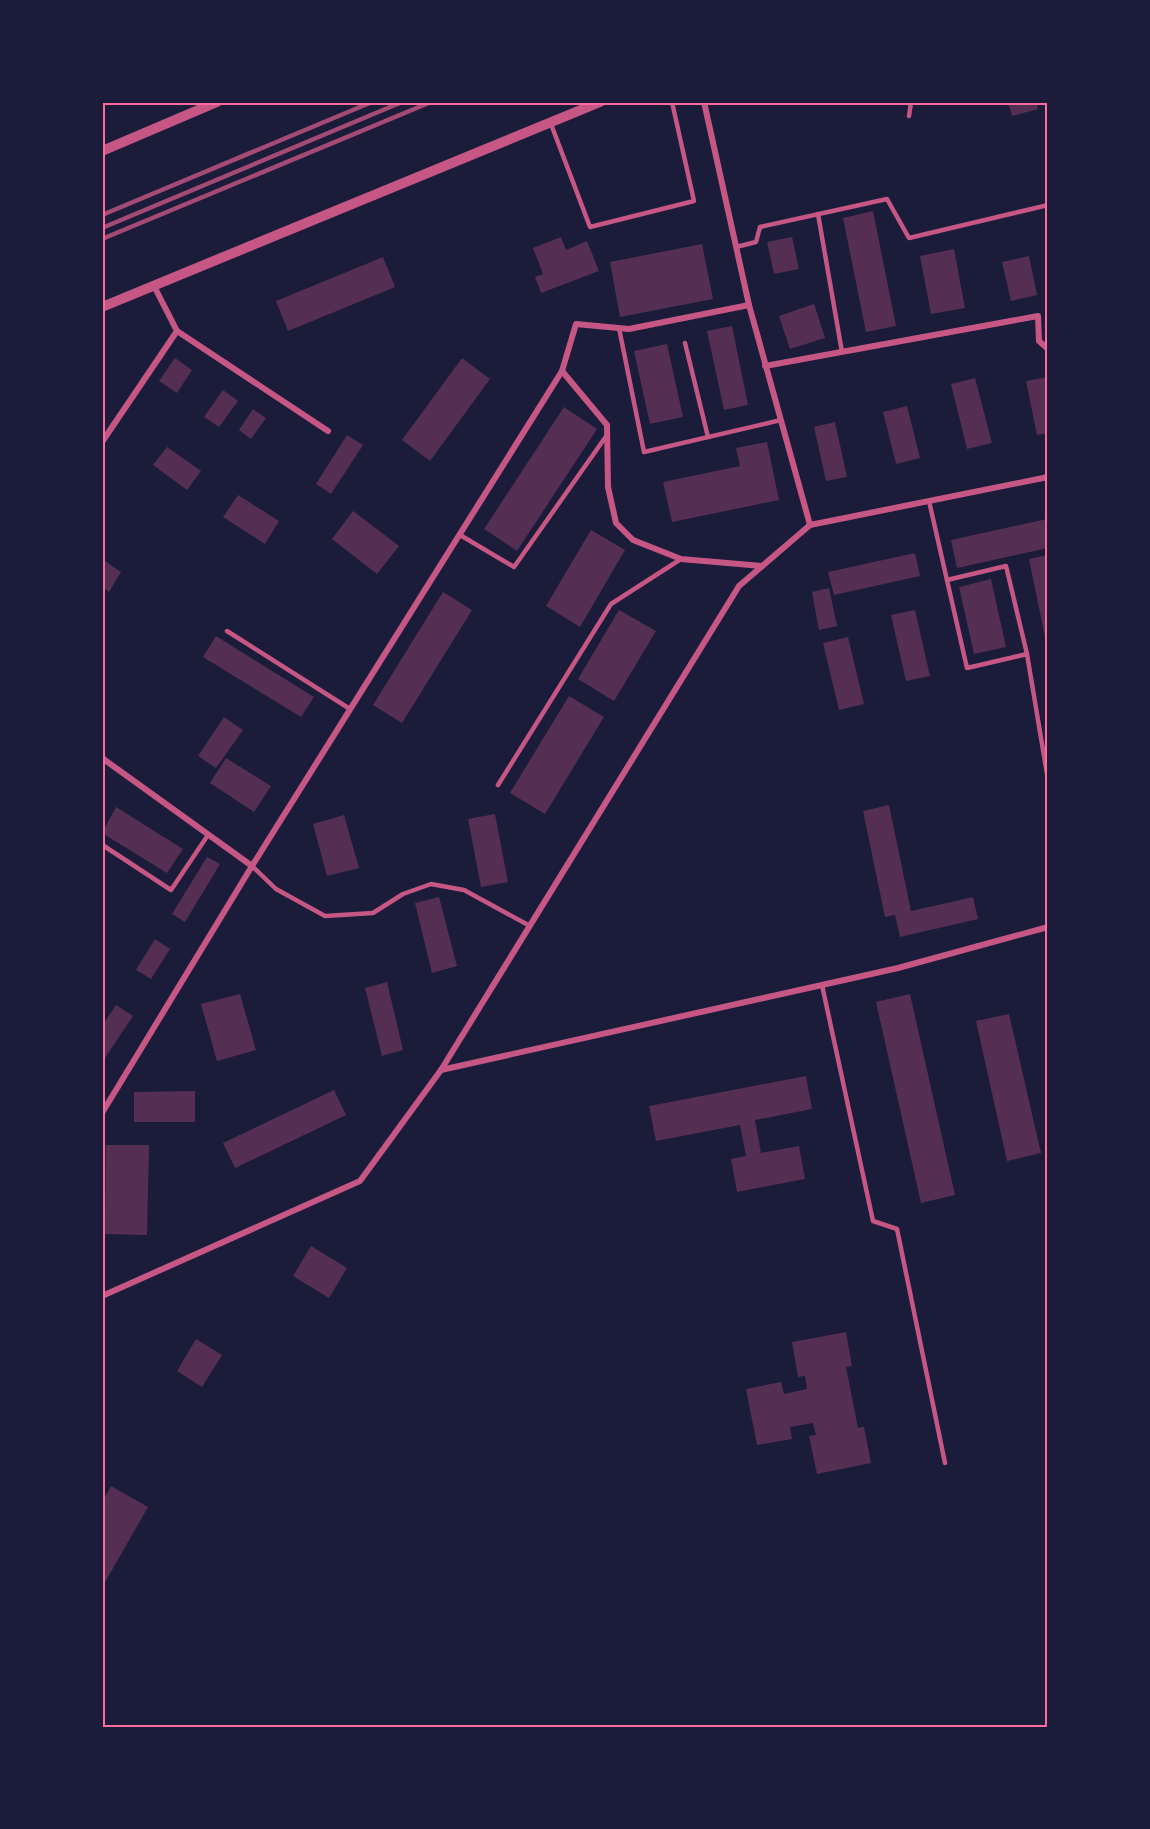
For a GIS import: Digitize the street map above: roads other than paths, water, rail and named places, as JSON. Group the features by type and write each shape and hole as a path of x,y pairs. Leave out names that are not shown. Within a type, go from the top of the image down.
{"street":[{"path":"102,151 217,102"},
{"path":"102,307 600,102"},
{"path":"704,102 749,305 810,525"},
{"path":"154,286 177,331 328,431"},
{"path":"102,1113 252,866 562,371 576,324 629,329 749,305"},
{"path":"765,366 1038,316 1039,341 1048,349"},
{"path":"102,442 177,331"},
{"path":"562,371 607,425 608,486 616,523 633,540 681,559 762,566"},
{"path":"102,1296 360,1181 441,1070 739,586 762,566 810,525 1048,477"},
{"path":"102,758 252,866"},
{"path":"441,1070 898,968 1048,927"}],"lane":[{"path":"550,122 590,227 694,201 672,102"},
{"path":"909,116 911,102"},
{"path":"736,247 756,242 760,227 887,199 909,238 1048,206"},
{"path":"818,214 842,352"},
{"path":"619,328 644,452 781,420"},
{"path":"685,343 708,437"},
{"path":"460,535 514,567 607,435"},
{"path":"929,501 967,668 1027,654"},
{"path":"498,785 611,604 681,559"},
{"path":"946,580 1006,566 1027,654 1048,780"},
{"path":"227,632 350,709"},
{"path":"104,846 171,890 208,835"},
{"path":"252,866 276,889 325,916 373,913 403,894 431,884 464,890 530,926"},
{"path":"822,985 873,1221 897,1229 945,1463"}],"railway":[{"path":"102,215 372,102"},
{"path":"102,228 402,102"},
{"path":"102,239 431,102"}]}
